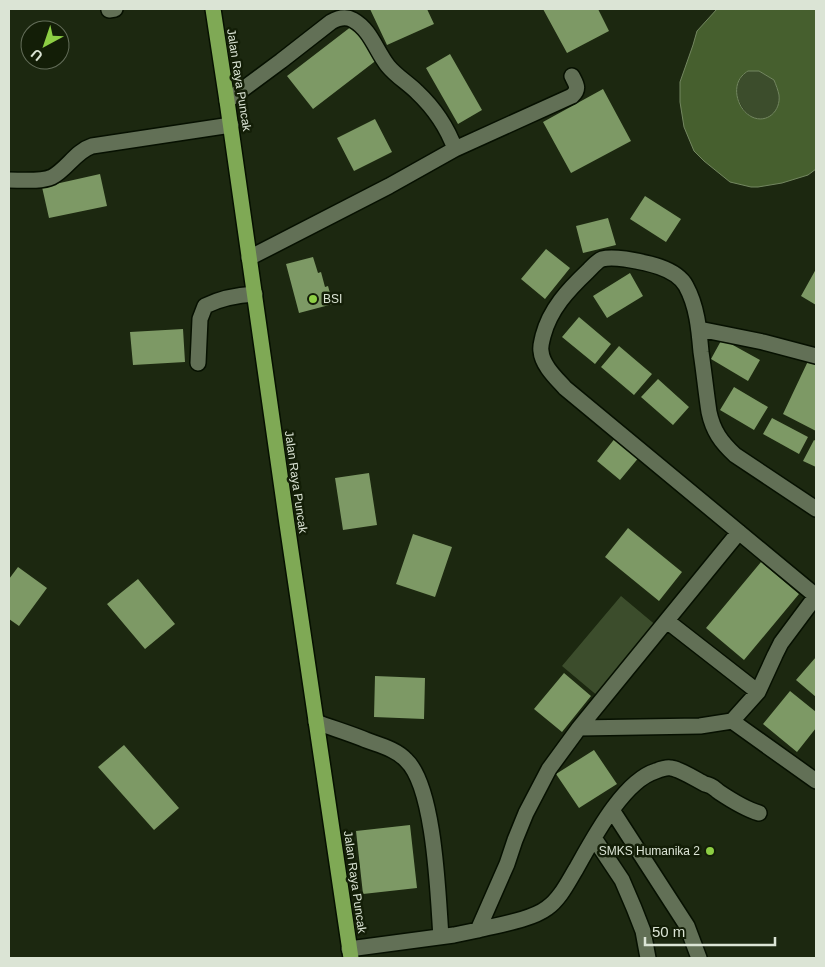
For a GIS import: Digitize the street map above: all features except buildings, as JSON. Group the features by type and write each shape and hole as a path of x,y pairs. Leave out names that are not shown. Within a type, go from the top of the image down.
{"highway":[{"name":"Jalan Raya Puncak","path":"213,9 255,294 286,524 350,954"}],"street":[{"path":"227,101 331,22 338,18 349,18 359,24 371,38 388,66 432,107 441,120 455,149"},
{"path":"249,258 455,149 572,96 577,87 572,76"},
{"path":"9,180 52,177 85,148 92,146 231,125"},
{"path":"580,728 700,726 732,721 758,692 781,643 816,596 565,388 549,370 541,352 546,323 555,307 599,261 604,258 611,258 644,262 671,272 685,284 694,305 711,424 724,444 745,462 816,509"},
{"path":"198,363 200,318 205,306 233,296 255,294"},
{"path":"698,329 763,342 816,356"},
{"path":"478,930 507,864 526,813 549,769 739,532"},
{"path":"667,621 758,692"},
{"path":"732,721 816,781"},
{"path":"316,722 374,742 396,752 407,760 414,770 424,793 432,835 441,937"},
{"path":"350,954 478,930 529,916 547,908 568,882 612,810 628,790 644,776 664,768 673,768 711,785 718,792 748,810 759,813"},
{"path":"612,810 687,926 699,958"},
{"path":"594,838 622,880 643,931 648,958"}],"shaded area":[{"path":"717,9 816,9 816,169 808,175 782,183 751,187 730,182 694,151 684,127 680,102 680,82 697,31","holes":["748,71 759,71 774,80 779,95 778,106 775,111 772,115 763,119 747,114 740,104 737,92 739,81"]},
{"path":"748,71 759,71 774,80 779,93 778,106 775,111 772,115 763,119 749,115 744,110 737,95 738,82"},
{"path":"621,596 658,627 599,697 562,666"}],"place":[{"name":"BSI","path":"313,299"},
{"name":"SMKS Humanika 2","path":"710,851"}]}
